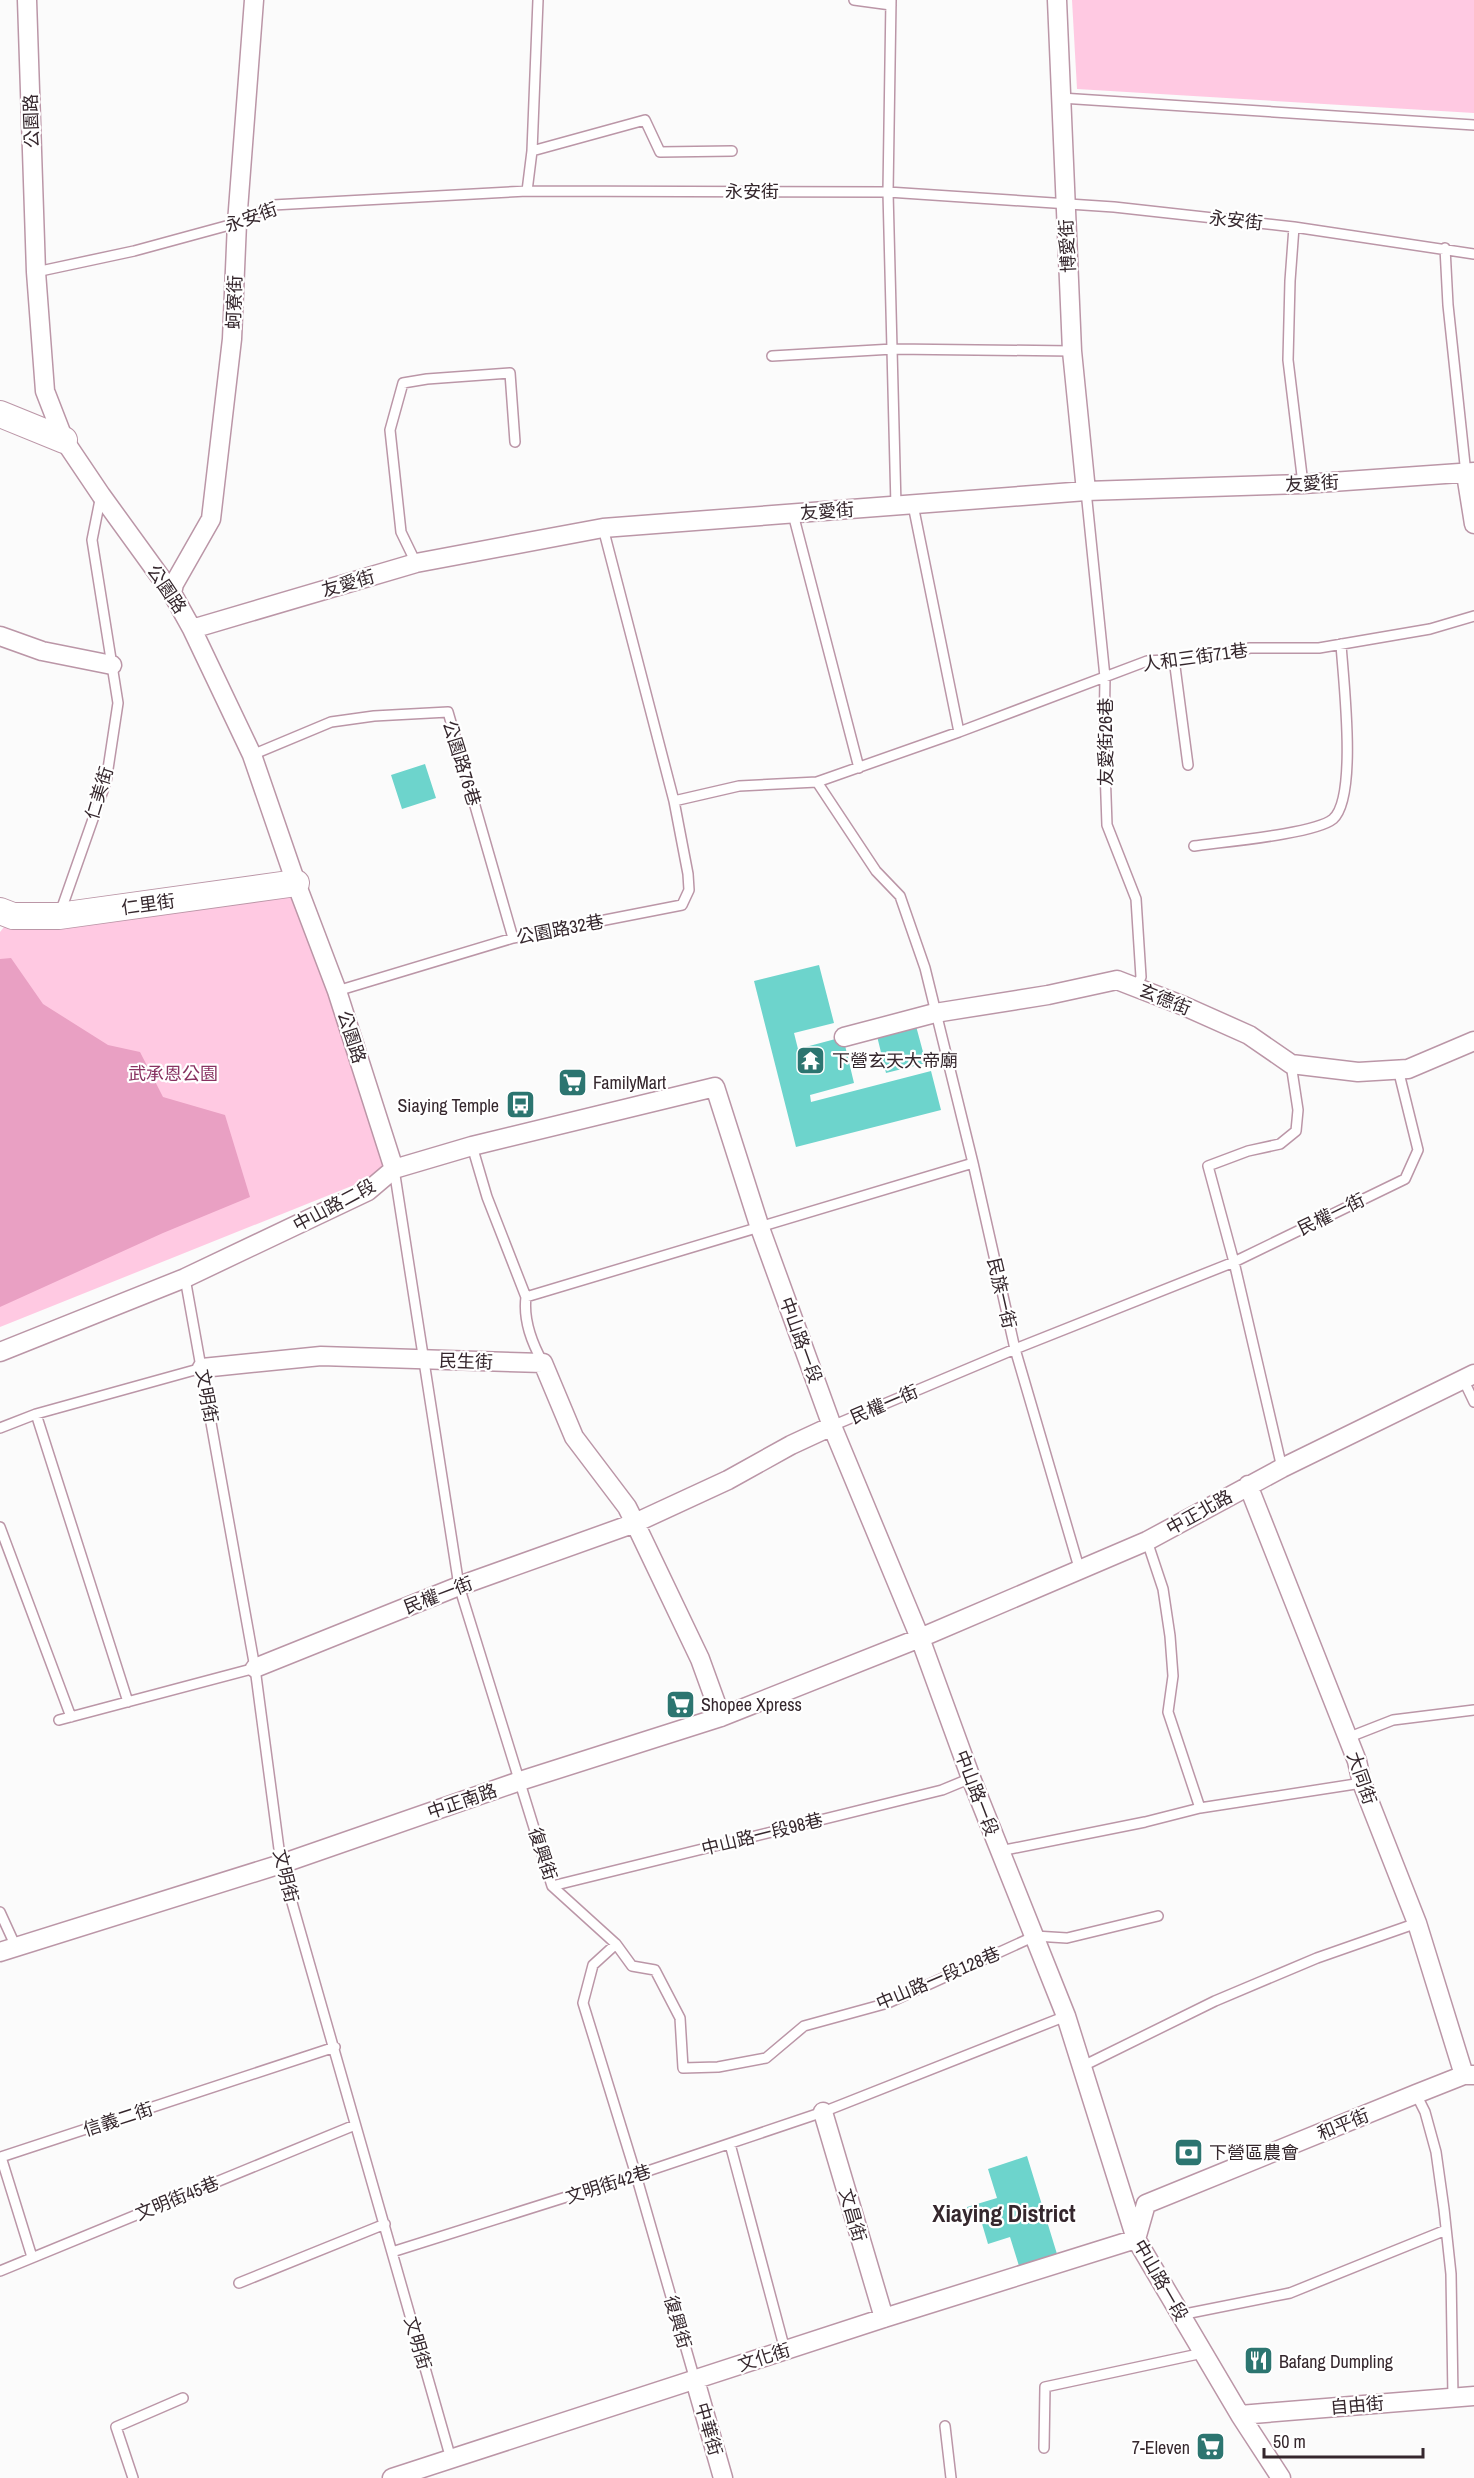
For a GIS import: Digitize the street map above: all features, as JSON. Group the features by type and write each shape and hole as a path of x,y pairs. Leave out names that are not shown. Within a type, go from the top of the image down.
{"street":[{"name":"公園路","path":"27,0 36,272 45,392 64,440 100,495 172,593 192,629 252,755 296,883 338,991 394,1169"},
{"name":"蚵寮街","path":"172,593 174,584 211,519 232,339 237,224 254,0"},
{"name":"博愛街","path":"1057,0 1072,351 1086,491"},
{"path":"0,414 64,440"},
{"name":"友愛街","path":"192,629 416,563 603,528 1086,491 1303,484 1470,473"},
{"path":"1470,473 1474,524"},
{"path":"0,636 42,651 112,665"},
{"name":"仁里街","path":"0,911 13,916 59,916 296,883"},
{"name":"玄德街","path":"844,1037 935,1013 1048,995 1117,980 1249,1035 1291,1064 1358,1072 1408,1069 1474,1041"},
{"name":"中山路二段","path":"0,1352 185,1278 368,1191 394,1169 472,1146 715,1087"},
{"name":"中山路一段","path":"715,1087 760,1228 832,1426 920,1638 971,1778 1066,2016 1136,2239 1278,2477"},
{"name":"民生街","path":"202,1368 321,1356 543,1364"},
{"path":"543,1364 574,1437 627,1507 700,1659 721,1717"},
{"name":"中正北路","path":"920,1638 1147,1541 1248,1485 1469,1377"},
{"name":"民權一街","path":"255,1668 459,1586 634,1522 728,1480 791,1445 832,1426"},
{"name":"大同街","path":"1248,1485 1358,1761 1362,1783 1417,1923 1469,2075"},
{"name":"中正南路","path":"8,1950 280,1864 520,1781 721,1717 920,1638"},
{"name":"和平街","path":"1136,2239 1146,2204 1416,2094 1469,2075"},
{"name":"文昌街","path":"823,2112 884,2318"},
{"name":"文化街","path":"392,2478 884,2318 1136,2239"},
{"name":"中華街","path":"695,2380 723,2478"},
{"name":"自由街","path":"1240,2415 1474,2396"}],"lane":[{"path":"527,191 532,151 538,0"},
{"path":"854,0 891,3 888,192 893,350 904,506 959,732"},
{"path":"1061,98 1474,125"},
{"path":"532,151 645,120 660,152 732,151"},
{"name":"永安街","path":"36,272 134,251 237,224 273,205 527,191 888,192 1114,207 1294,227 1474,254"},
{"path":"1294,227 1288,360 1303,484"},
{"path":"1445,248 1448,305 1470,473"},
{"path":"772,356 893,350 1072,351"},
{"path":"416,563 401,532 390,430 403,383 510,373 515,442"},
{"name":"友愛街26巷","path":"1086,491 1105,677 1104,741 1107,825 1136,899 1141,977 1136,988"},
{"name":"仁美街","path":"59,916 106,782 118,703 92,540 100,495"},
{"path":"793,514 859,768"},
{"path":"603,528 674,801"},
{"name":"人和三街71巷","path":"674,801 739,786 817,783 959,732 1147,660 1199,658 1250,648 1319,648 1430,629 1474,616"},
{"path":"1194,846 1300,831 1333,819 1344,801 1348,772 1341,644"},
{"path":"1174,659 1188,765"},
{"name":"公園路76巷","path":"252,755 331,722 374,716 448,712 513,938"},
{"name":"民族一街","path":"817,783 876,871 900,896 925,968 974,1163 1015,1349 1080,1571"},
{"name":"公園路32巷","path":"338,991 513,938 682,905 689,890 688,874 674,801"},
{"path":"1282,1468 1234,1262 1208,1166 1248,1150 1280,1144 1296,1131 1298,1110 1291,1064"},
{"name":"民權一街","path":"832,1426 1015,1349 1234,1262 1405,1179 1418,1150 1398,1069"},
{"path":"472,1146 488,1197 526,1297 524,1314 535,1349 543,1364"},
{"path":"526,1297 974,1163"},
{"name":"復興街","path":"394,1169 459,1586 552,1886 616,1944 593,1965 583,2003 636,2175 695,2380"},
{"name":"文明街","path":"185,1278 255,1668 280,1864 335,2047 354,2125 385,2224 452,2459"},
{"name":"民生街","path":"0,1428 36,1414 202,1368"},
{"path":"1469,1377 1474,1402"},
{"path":"36,1414 128,1702"},
{"path":"0,1527 71,1718"},
{"path":"1147,1541 1163,1589 1170,1636 1173,1676 1168,1712 1200,1808"},
{"path":"59,1720 255,1668"},
{"path":"1347,1738 1393,1719 1474,1710"},
{"name":"中山路一段98巷","path":"552,1886 942,1790 971,1778"},
{"path":"1000,1851 1144,1822 1200,1808 1362,1783"},
{"path":"0,1912 8,1950"},
{"path":"1035,1936 1068,1938 1158,1916"},
{"path":"1083,2066 1138,2041 1215,2001 1317,1958 1417,1923"},
{"name":"中山路一段128巷","path":"616,1944 632,1966 656,1970 680,2018 683,2068 718,2067 766,2058 804,2026 888,2003 1035,1936"},
{"name":"文明街42巷","path":"392,2252 636,2175 823,2112 1066,2016"},
{"name":"信義二街","path":"32,2257 1,2157 335,2047"},
{"path":"1416,2094 1425,2112 1436,2152 1446,2230 1451,2274 1453,2397"},
{"name":"文明街45巷","path":"0,2271 354,2125"},
{"path":"730,2144 785,2350"},
{"path":"239,2283 385,2224"},
{"path":"1180,2315 1290,2293 1446,2230"},
{"path":"1044,2448 1046,2387 1203,2353"},
{"path":"133,2478 116,2427 183,2398"},
{"path":"945,2426 951,2478"}],"green space":[{"path":"1072,0 1474,0 1474,113 1077,89"},
{"name":"武承恩公園","path":"296,883 394,1169 0,1327 0,932 13,916"}],"shaded area":[{"path":"11,958 43,1004 108,1045 140,1052 163,1097 225,1115 250,1197 163,1233 0,1307 0,959"}],"building":[{"path":"425,764 436,798 402,809 391,775"},
{"name":"下營玄天大帝廟","path":"819,965 834,1023 794,1033 798,1049 843,1037 854,1083 810,1095 811,1102 931,1071 941,1110 796,1147 754,981"},
{"path":"916,1026 926,1063 886,1073 877,1036"},
{"path":"1027,2156 1057,2254 1019,2266 1010,2237 988,2244 980,2217 971,2220 967,2207 997,2198 988,2169"}],"place":[{"name":"下營玄天大帝廟","path":"811,1060"},
{"name":"FamilyMart","path":"572,1082"},
{"name":"Siaying Temple","path":"520,1105"},
{"name":"Shopee Xpress","path":"680,1704"},
{"name":"下營區農會","path":"1188,2152"},
{"name":"Bafang Dumpling","path":"1258,2361"},
{"name":"7-Eleven","path":"1211,2447"}],"district":[{"name":"Xiaying District","path":"1004,2213"}]}
